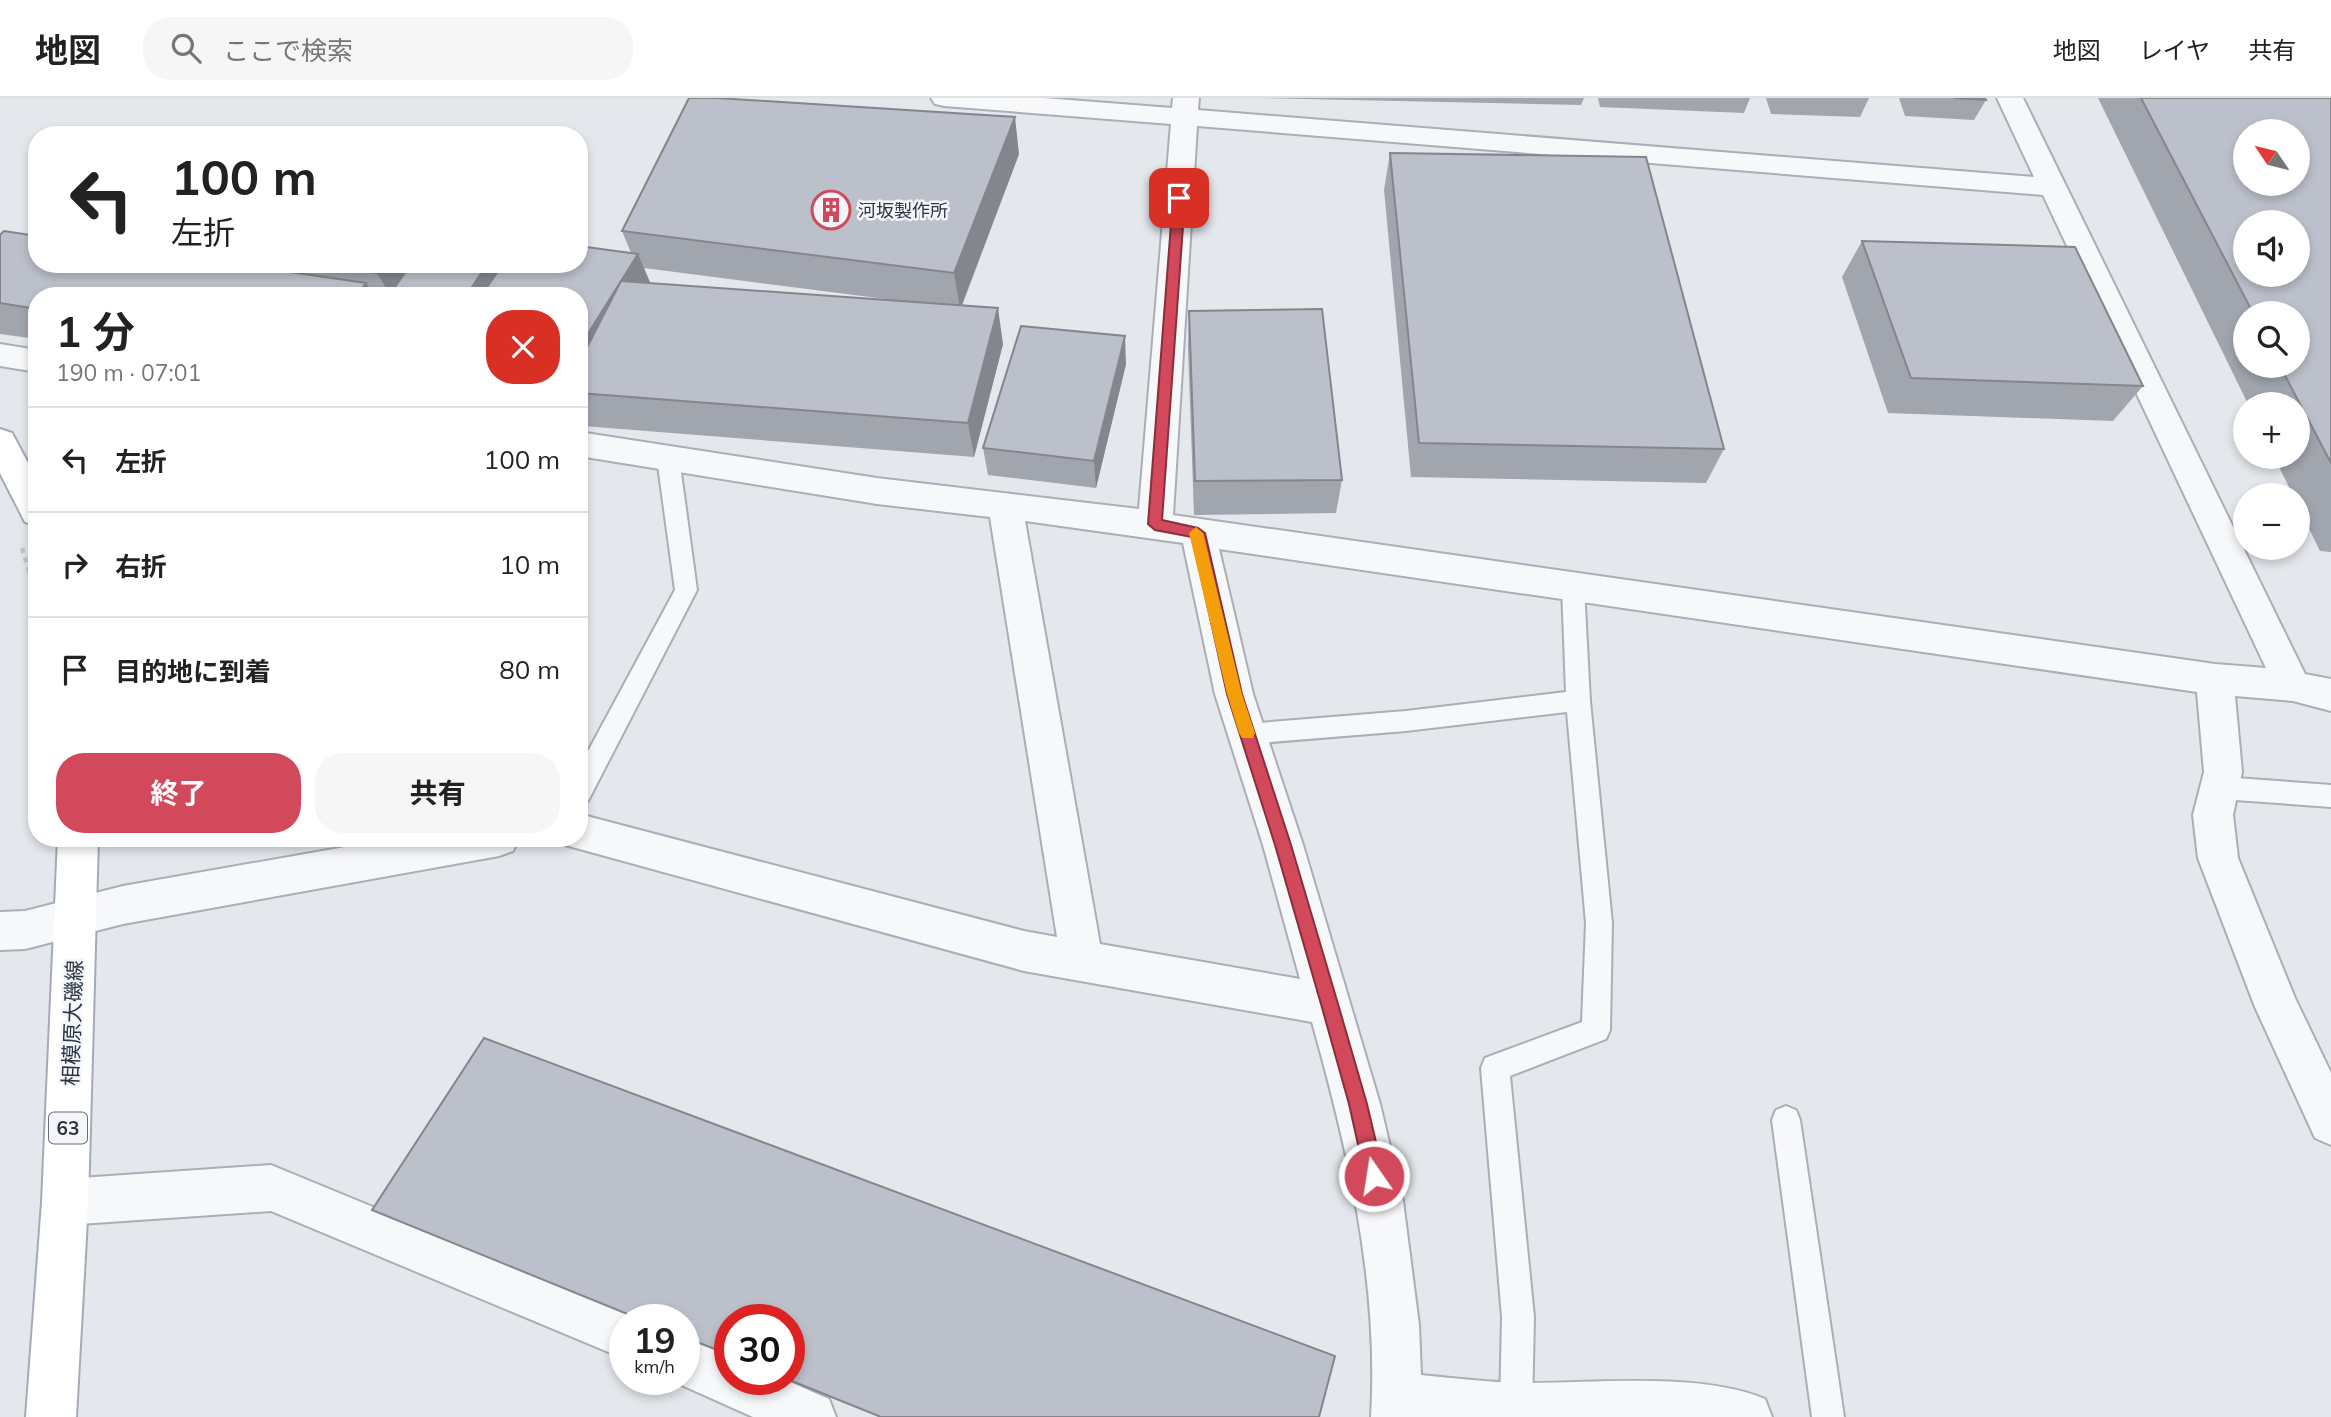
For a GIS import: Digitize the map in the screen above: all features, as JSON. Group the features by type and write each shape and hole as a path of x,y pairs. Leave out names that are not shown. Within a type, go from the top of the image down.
{"main road":[{"path":"0,441 28,525"},
{"name":"相模原大磯線","path":"51,1417 65,1202 78,847"}],"street":[{"path":"944,98 1185,107 2054,187"},
{"path":"2010,98 2293,686"},
{"path":"1155,524 1185,107"},
{"path":"0,355 28,360"},
{"path":"588,445 877,491 1155,524 1198,533 2215,679 2293,686 2331,695"},
{"path":"1005,506 1082,961"},
{"path":"1198,533 1234,694 1358,1104 1380,1200 1395,1325 1396,1408 1668,1407 1747,1417"},
{"path":"2215,679 2224,772 2213,815 2218,858 2277,1007 2331,1122"},
{"path":"588,834 1024,951 1329,1004"},
{"path":"0,930 25,930 123,905 448,847"},
{"path":"65,1202 271,1188 609,1328"},
{"path":"700,1368 810,1417"}],"lane":[{"path":"588,776 686,590 668,458"},
{"path":"1516,1408 1518,1317 1495,1069 1596,1030 1599,923 1578,701 1573,587"},
{"path":"1247,734 1406,721 1578,701"},
{"path":"2222,788 2331,796"},
{"path":"1786,1120 1828,1417"}],"building":[{"name":"河坂製作所","path":"689,98 1015,117 954,273 622,231"},
{"path":"1954,98 1985,98 1986,100"},
{"path":"2141,98 2331,98 2331,463 2310,423 2310,392 2294,392 2286,378 2310,378 2310,301 2247,301 2239,287 2310,287 2310,210 2233,210 2233,275"},
{"path":"1390,153 1646,157 1724,449 1419,443"},
{"path":"4,231 28,235 28,273 298,273 366,283 363,287 28,287 28,308 0,303 0,235"},
{"path":"1862,241 2075,247 2143,386 1911,378"},
{"path":"588,247 638,254 588,334 588,287 487,287 497,273 588,273"},
{"path":"405,273 481,273 472,287 395,287"},
{"path":"621,281 998,308 968,423 588,394 588,345"},
{"path":"1322,309 1342,480 1195,481 1189,311"},
{"path":"1021,326 1125,336 1094,461 983,448"},
{"path":"484,1038 1335,1356 1319,1417 881,1417 805,1386 805,1304 714,1304 714,1349 700,1343 700,1304 609,1304 609,1307 372,1210"}],"slow traffic":[{"path":"1196,533 1234,694 1247,733"}],"place":[{"name":"河坂製作所","path":"831,210"}],"route":[{"path":"1179,198 1155,524 1198,533 1234,694 1283,845 1358,1104 1374,1176"}]}
